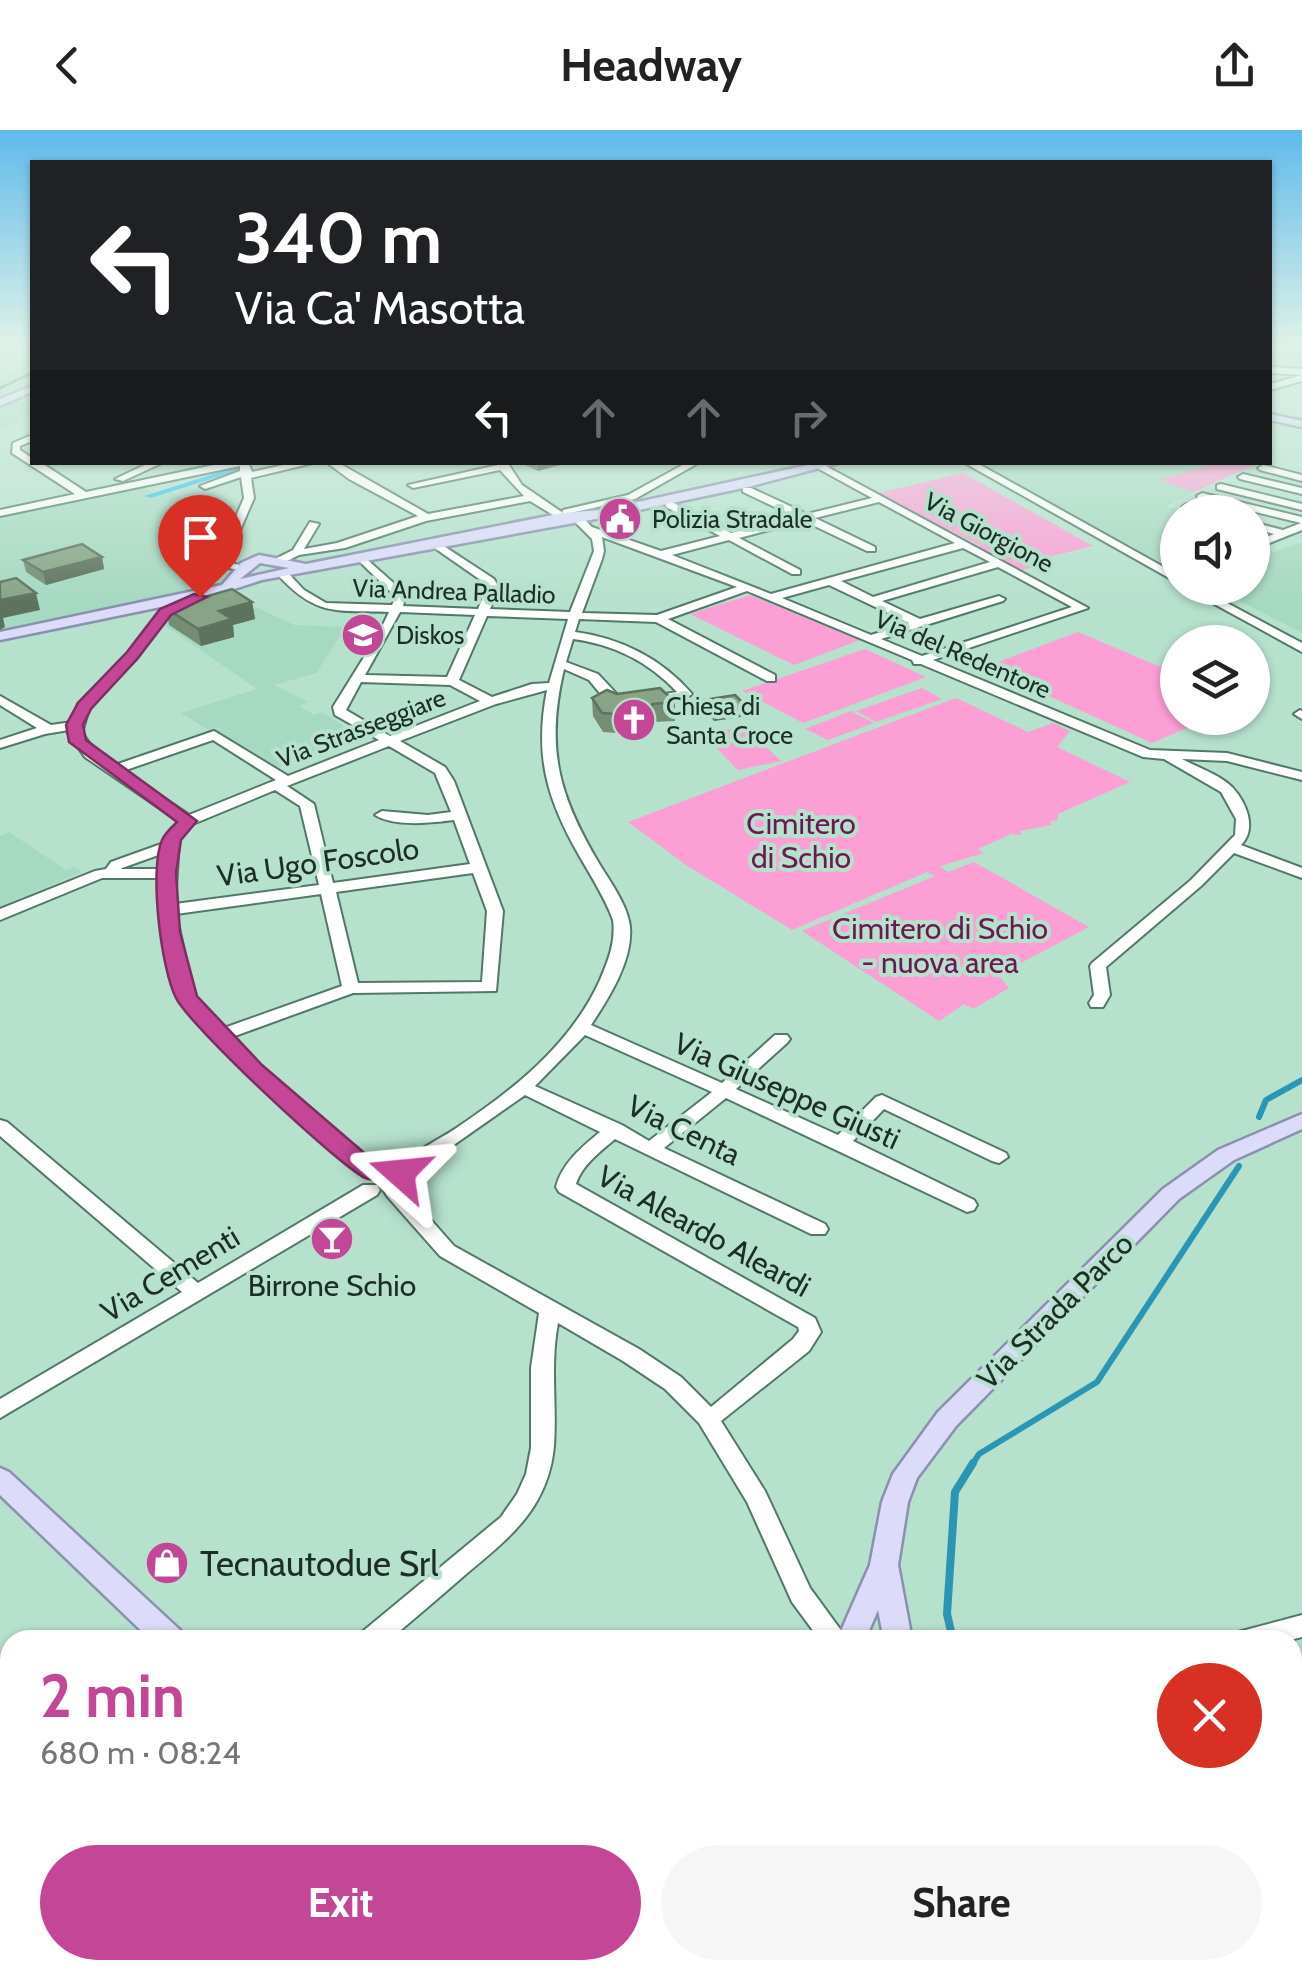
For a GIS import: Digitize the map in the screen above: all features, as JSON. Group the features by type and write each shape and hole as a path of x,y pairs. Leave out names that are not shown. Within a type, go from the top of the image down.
{"main road":[{"path":"216,590 241,566 265,560 315,568 826,465"},
{"path":"0,636 216,590 288,565"},
{"path":"241,566 259,577"},
{"name":"Via Strada Parco","path":"855,1630 884,1564 895,1502 906,1474 947,1420 1171,1194 1226,1155 1302,1121"},
{"path":"0,1479 159,1630"},
{"name":"Via Strada Parco","path":"884,1564 896,1630"}],"street":[{"path":"11,450 30,439"},
{"path":"11,450 30,450"},
{"path":"11,450 30,462"},
{"path":"35,465 82,494"},
{"path":"122,465 135,473"},
{"path":"82,494 153,465"},
{"path":"0,513 82,494 280,465"},
{"path":"334,465 426,517"},
{"path":"216,590 165,612 133,655 84,707 75,725 78,742 188,821 170,846 166,873 166,910 186,998 254,1070 372,1181 397,1182 522,1087 584,1028 606,988 622,941 622,920 571,829 551,783 548,750 553,686 598,559 594,538 569,517 531,498 502,465 413,485"},
{"path":"569,517 632,497 691,465"},
{"path":"972,465 1160,567"},
{"name":"Via Giorgione","path":"822,466 1082,608 918,661"},
{"path":"205,486 246,468"},
{"path":"241,566 224,558 246,506 246,468"},
{"path":"1263,468 1302,478"},
{"path":"1243,477 1302,491"},
{"path":"1222,487 1302,507"},
{"path":"747,490 870,549"},
{"path":"288,565 373,532 426,517 531,498"},
{"path":"662,554 880,498"},
{"path":"670,505 796,572"},
{"path":"1270,514 1302,523"},
{"path":"1270,539 1302,523"},
{"path":"288,565 314,524"},
{"path":"1270,530 1302,537"},
{"name":"Via del Redentore","path":"594,538 614,539 662,554 1148,754 1228,758 1302,776"},
{"path":"433,542 490,581 494,588 452,682"},
{"path":"768,598 964,544"},
{"path":"220,1035 351,988 490,987 494,911 440,770 340,712 339,707 397,611 401,592 363,558"},
{"path":"871,601 999,563"},
{"name":"Via Andrea Palladio","path":"288,565 300,592 324,606 484,615 658,618"},
{"path":"829,580 916,622"},
{"path":"658,618 746,588"},
{"path":"869,639 998,599"},
{"path":"1222,605 1302,648"},
{"path":"658,618 770,678"},
{"path":"560,665 584,669 594,676 617,705 686,694 668,674 615,643 569,635"},
{"path":"357,678 452,682 491,702"},
{"name":"Via Strasseggiare","path":"188,821 491,702 532,688 553,686"},
{"path":"0,700 49,728"},
{"path":"0,744 49,728 75,725"},
{"path":"112,770 214,735 307,804 351,988"},
{"path":"1097,1003 1102,995 1098,966 1196,883 1242,836 1243,819 1226,789 1161,755"},
{"path":"382,815 408,814 428,819 458,816"},
{"path":"114,872 116,866 170,846"},
{"path":"1232,846 1302,873"},
{"name":"Via Ugo Foscolo","path":"166,910 476,868"},
{"path":"0,916 90,878 114,872 166,873"},
{"name":"Via Giuseppe Giusti","path":"584,1028 968,1206"},
{"path":"654,1147 781,1039"},
{"name":"Via Centa","path":"522,1087 818,1229"},
{"path":"841,1144 882,1101 999,1156"},
{"path":"0,1126 197,1293"},
{"name":"Via Aleardo Aleardi","path":"615,1129 566,1178 566,1187 808,1323 810,1332 801,1345 708,1417"},
{"name":"Via Cementi","path":"0,1410 197,1293 372,1181"},
{"path":"397,1182 448,1251 631,1355 673,1384 708,1417 756,1498 801,1595 827,1630"},
{"path":"383,1630 526,1506 542,1468 543,1337 550,1312"}],"shaded area":[{"path":"983,465 1209,465 1161,480 1194,492 1160,495 1160,562"},
{"path":"137,483 155,494 169,490 195,507 241,504 184,594 0,634 0,516"},
{"path":"1302,542 1302,633 1248,605 1270,605 1270,554"},
{"path":"229,589 239,593 232,596 294,625 346,627 316,673 274,685 308,702 299,706 314,715 322,712 362,737 272,770 181,713 257,689 157,620"},
{"path":"9,832 66,870 74,867 82,872 0,906 0,836"}],"green space":[{"path":"1208,465 1255,465 1194,492 1159,480"},
{"path":"963,473 1093,546 1032,561 1039,566 1015,572 973,542 875,494"},
{"path":"750,595 860,640 794,665 690,614"},
{"path":"1078,632 1160,667 1160,735 1171,735 1152,743 985,667"},
{"path":"865,649 926,677 803,723 742,691"},
{"path":"922,688 942,699 876,722 856,711"},
{"name":"Cimitero di Schio","path":"956,698 1028,732 1053,723 1070,731 1057,747 1130,782 1058,814 1058,820 1051,821 1051,825 1020,831 1022,835 1011,834 978,849 984,853 940,866 948,872 974,862 1089,927 998,975 1009,988 973,1009 964,1004 939,1021 802,931 935,876 927,872 792,930 686,865 628,822"},
{"path":"851,711 874,723 828,740 805,729"},
{"path":"744,726 781,761 738,770 703,734"}],"building":[{"path":"82,544 102,557 43,572 23,560"},
{"path":"16,578 36,593 0,600 0,582"},
{"path":"232,589 252,602 219,611 232,619 198,629 166,608"},
{"path":"660,688 675,702 653,704 630,715 602,713 592,698 607,690 617,694"},
{"path":"735,695 747,707 714,712 703,700"}],"waterway":[{"path":"148,496 239,469"},
{"path":"1259,1117 1266,1100 1302,1080"},
{"path":"972,1465 979,1454 1097,1382 1239,1166"},
{"path":"951,1630 947,1614 955,1492 973,1463"}],"place":[{"name":"Polizia Stradale","path":"620,519"},
{"name":"Diskos","path":"363,635"},
{"name":"Chiesa di Santa Croce","path":"634,720"},
{"name":"Birrone Schio","path":"332,1239"},
{"name":"Tecnautodue Srl","path":"167,1563"}],"route":[{"path":"200,597 165,612 133,655 84,707 75,725 78,742 188,821 172,839 166,873 166,910 178,977 186,998 254,1070 360,1162 374,1173 388,1169 400,1173"}],"park label":[{"name":"Cimitero di Schio - nuova area","path":"940,945"}]}
